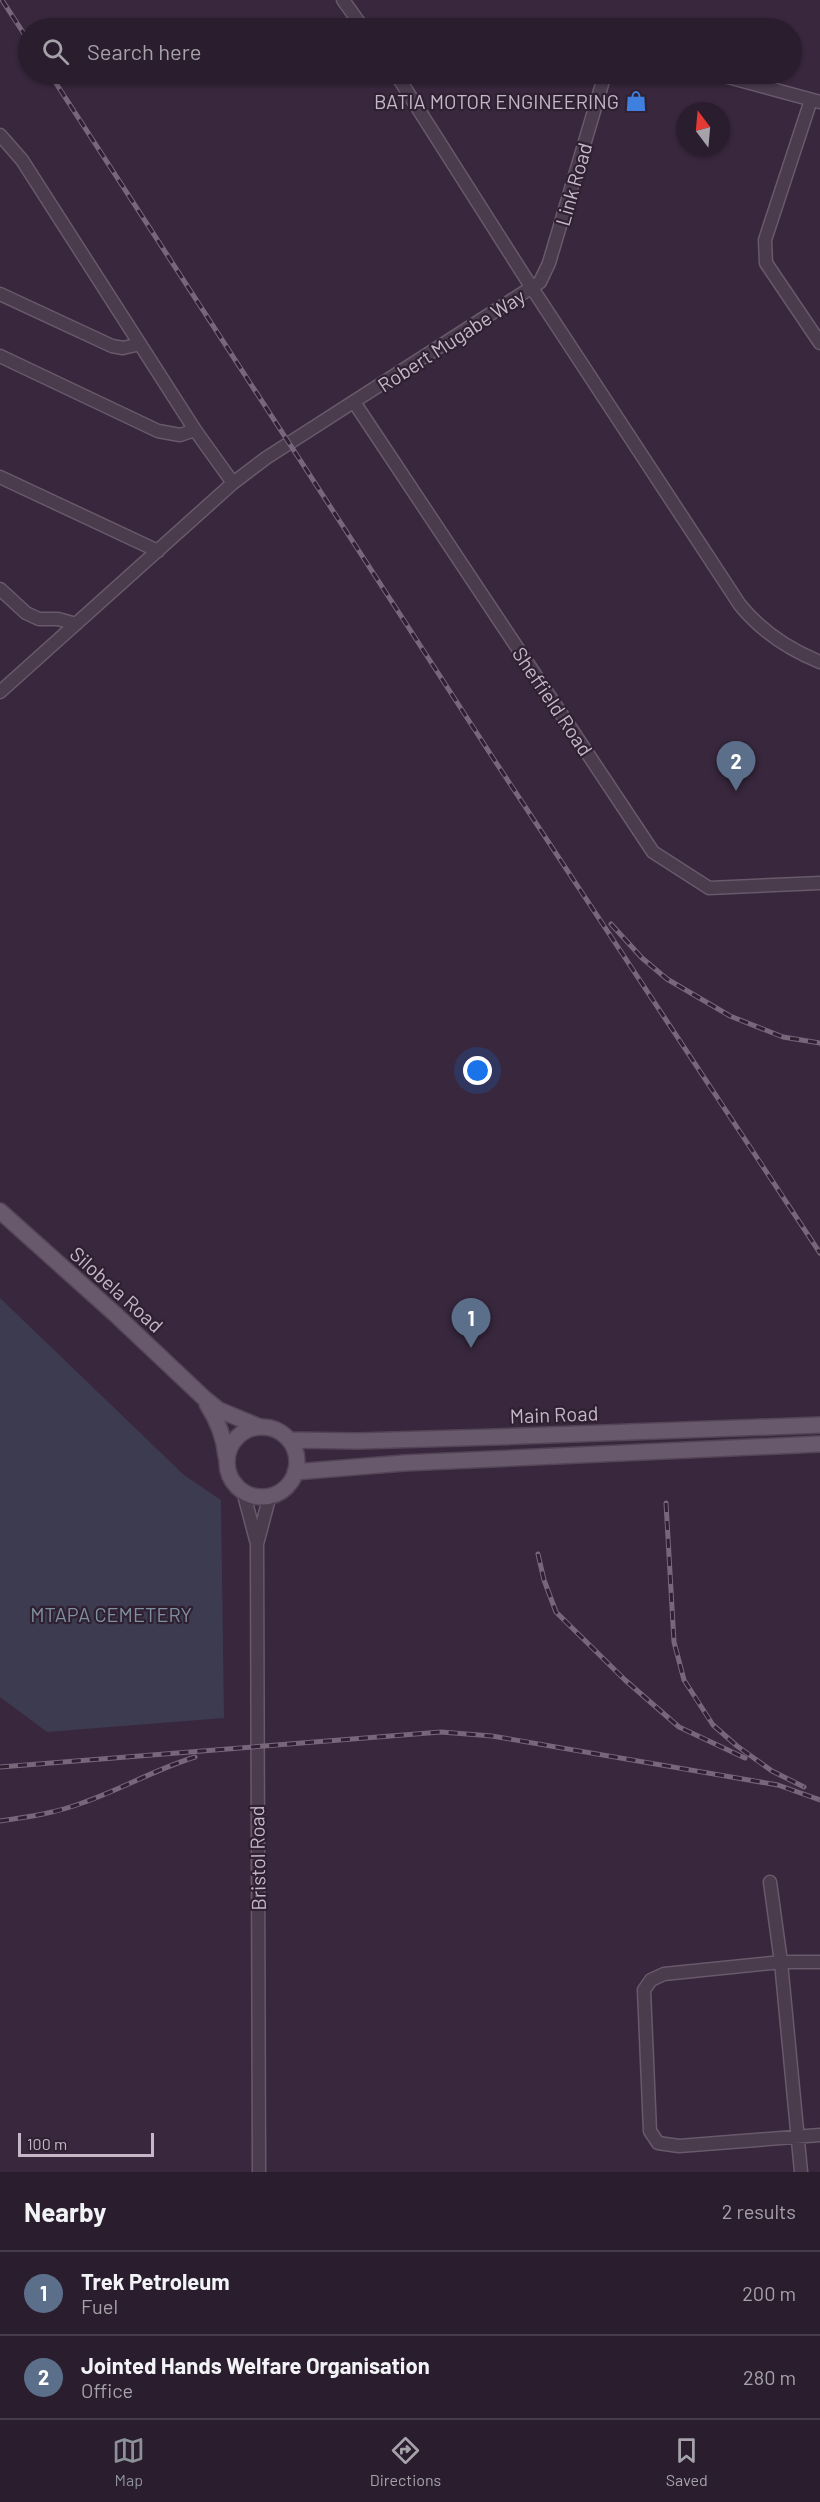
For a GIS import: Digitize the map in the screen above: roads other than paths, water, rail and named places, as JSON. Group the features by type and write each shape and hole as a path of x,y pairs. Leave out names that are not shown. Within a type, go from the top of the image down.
{"main road":[{"name":"Silobela Road","path":"0,1211 204,1398 219,1410 260,1427"},
{"name":"Silobela Road","path":"204,1398 218,1420 224,1438 227,1460"},
{"name":"Main Road","path":"289,1440 358,1441 820,1425"},
{"path":"260,1427 276,1430 289,1440 295,1452 295,1472 290,1482 281,1491 270,1495 253,1496 243,1491 230,1478 227,1460 228,1451 237,1437 244,1431 260,1427"},
{"path":"725,1428 727,1448"},
{"path":"295,1472 404,1463 820,1444"}],"street":[{"path":"343,0 356,18"},
{"path":"402,84 532,288"},
{"name":"Link Road","path":"532,288 546,274 602,84"},
{"path":"753,84 815,101 765,240 766,263 820,343"},
{"path":"0,135 22,160 195,430 233,483"},
{"path":"0,155 12,149"},
{"name":"Robert Mugabe Way","path":"0,692 233,483 266,458 532,288 740,605 770,636 820,662"},
{"path":"0,294 111,346 123,348 141,344"},
{"path":"0,356 158,431 180,435 195,430"},
{"name":"Sheffield Road","path":"354,402 653,852 709,888 820,883"},
{"path":"0,477 158,551"},
{"path":"0,589 26,613 61,637"},
{"path":"39,620 58,620 76,624"},
{"name":"Bristol Road","path":"243,1491 257,1544 259,2172"},
{"name":"Bristol Road","path":"257,1544 270,1495"},
{"path":"770,1882 782,1962 801,2172"},
{"path":"820,1962 782,1962 664,1974 651,1980 644,1990 650,2131 658,2143 679,2146 820,2135"}],"railway":[{"path":"2,0 18,25"},
{"path":"56,84 495,761 820,1253"},
{"path":"611,924 642,958 667,979 730,1016 783,1037 820,1043"},
{"path":"666,1503 674,1642 684,1680 713,1725 737,1746 772,1771 804,1787"},
{"path":"538,1554 544,1580 556,1612 625,1680 679,1727 745,1758"},
{"path":"0,1767 441,1732 492,1736 778,1785 820,1800"},
{"path":"0,1821 72,1806 195,1757"}],"place":[{"name":"BATIA MOTOR ENGINEERING","path":"636,101"},
{"name":"Jointed Hands Welfare Organisation","path":"736,791"},
{"name":"Trek Petroleum","path":"471,1348"}],"park label":[{"name":"MTAPA CEMETERY","path":"111,1614"}]}
